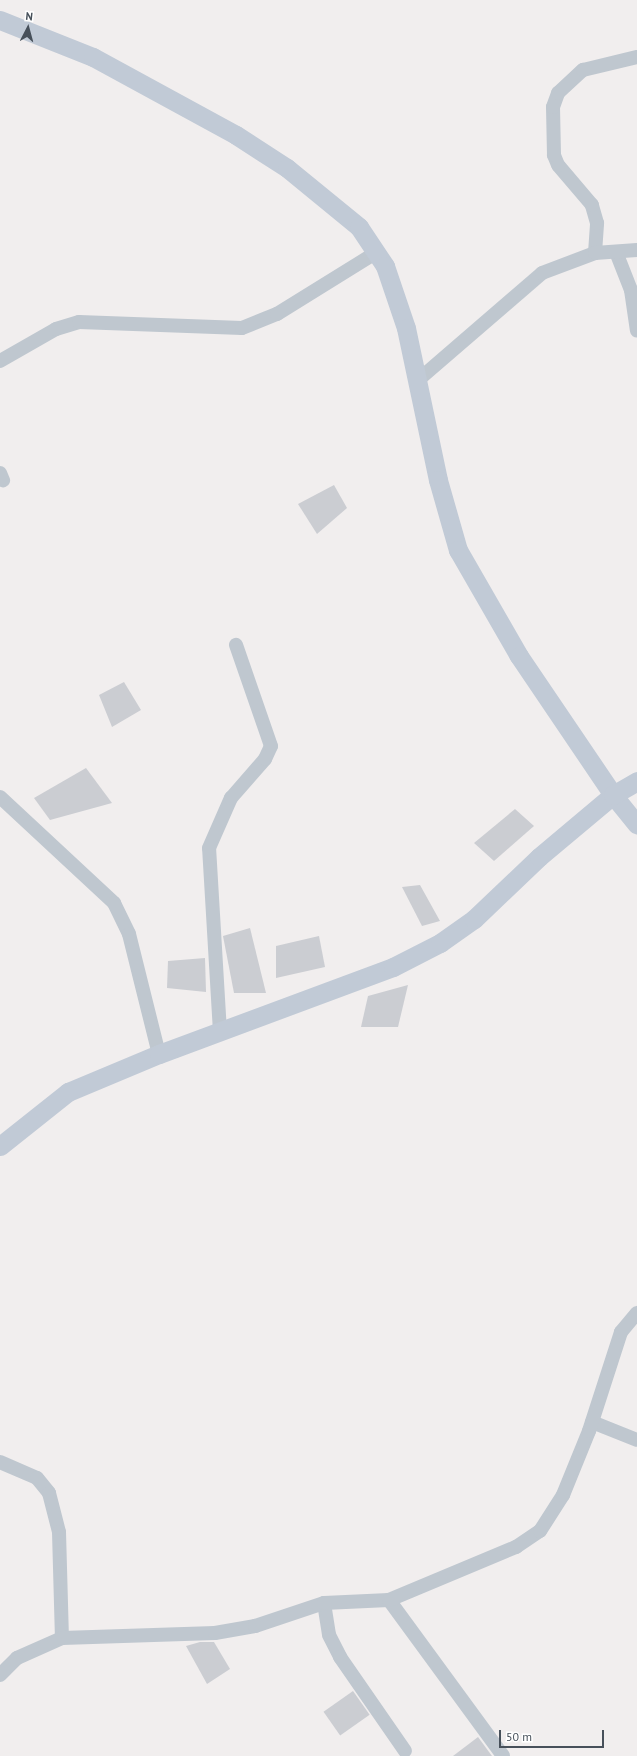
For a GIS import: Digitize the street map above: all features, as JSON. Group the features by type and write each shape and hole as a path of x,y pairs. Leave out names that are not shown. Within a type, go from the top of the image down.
{"street":[{"path":"0,20 93,57 236,135 331,201 359,228 378,252 406,328 440,487 458,550 519,656 613,795 637,825"},
{"path":"595,253 597,223 592,205 558,165 554,155 554,108 558,93 583,70 637,57"},
{"path":"417,381 542,273 595,253 637,250"},
{"path":"0,361 56,329 79,322 242,328 277,314 378,252"},
{"path":"616,252 631,290 637,331"},
{"path":"220,1032 209,848 231,798 265,759 271,746 236,645"},
{"path":"0,1146 68,1092 159,1054 393,967 440,943 474,919 539,857 613,795 637,781"},
{"path":"0,797 114,902 130,934 159,1054"},
{"path":"0,1675 17,1658 62,1638 215,1633 255,1626 324,1603 389,1600 481,1564 540,1531 563,1495 592,1422 621,1332 637,1312"},
{"path":"592,1422 637,1440"},
{"path":"0,1462 37,1478 49,1493 60,1532 62,1638"},
{"path":"389,1600 503,1756"},
{"path":"324,1603 330,1634 340,1657 405,1751"}],"building":[{"path":"334,485 347,508 317,534 298,504"},
{"path":"124,682 141,710 112,727 99,695"},
{"path":"86,768 112,803 50,820 34,798"},
{"path":"515,809 534,826 494,861 474,843"},
{"path":"420,885 440,921 422,926 402,887"},
{"path":"250,928 266,993 234,993 223,936"},
{"path":"319,936 325,967 276,978 276,946"},
{"path":"205,958 206,992 167,988 168,961"},
{"path":"408,985 398,1027 361,1027 368,996"},
{"path":"200,1642 214,1642 230,1669 207,1684 186,1646"},
{"path":"353,1691 370,1715 340,1735 324,1712"},
{"path":"478,1737 492,1756 453,1756"}]}
